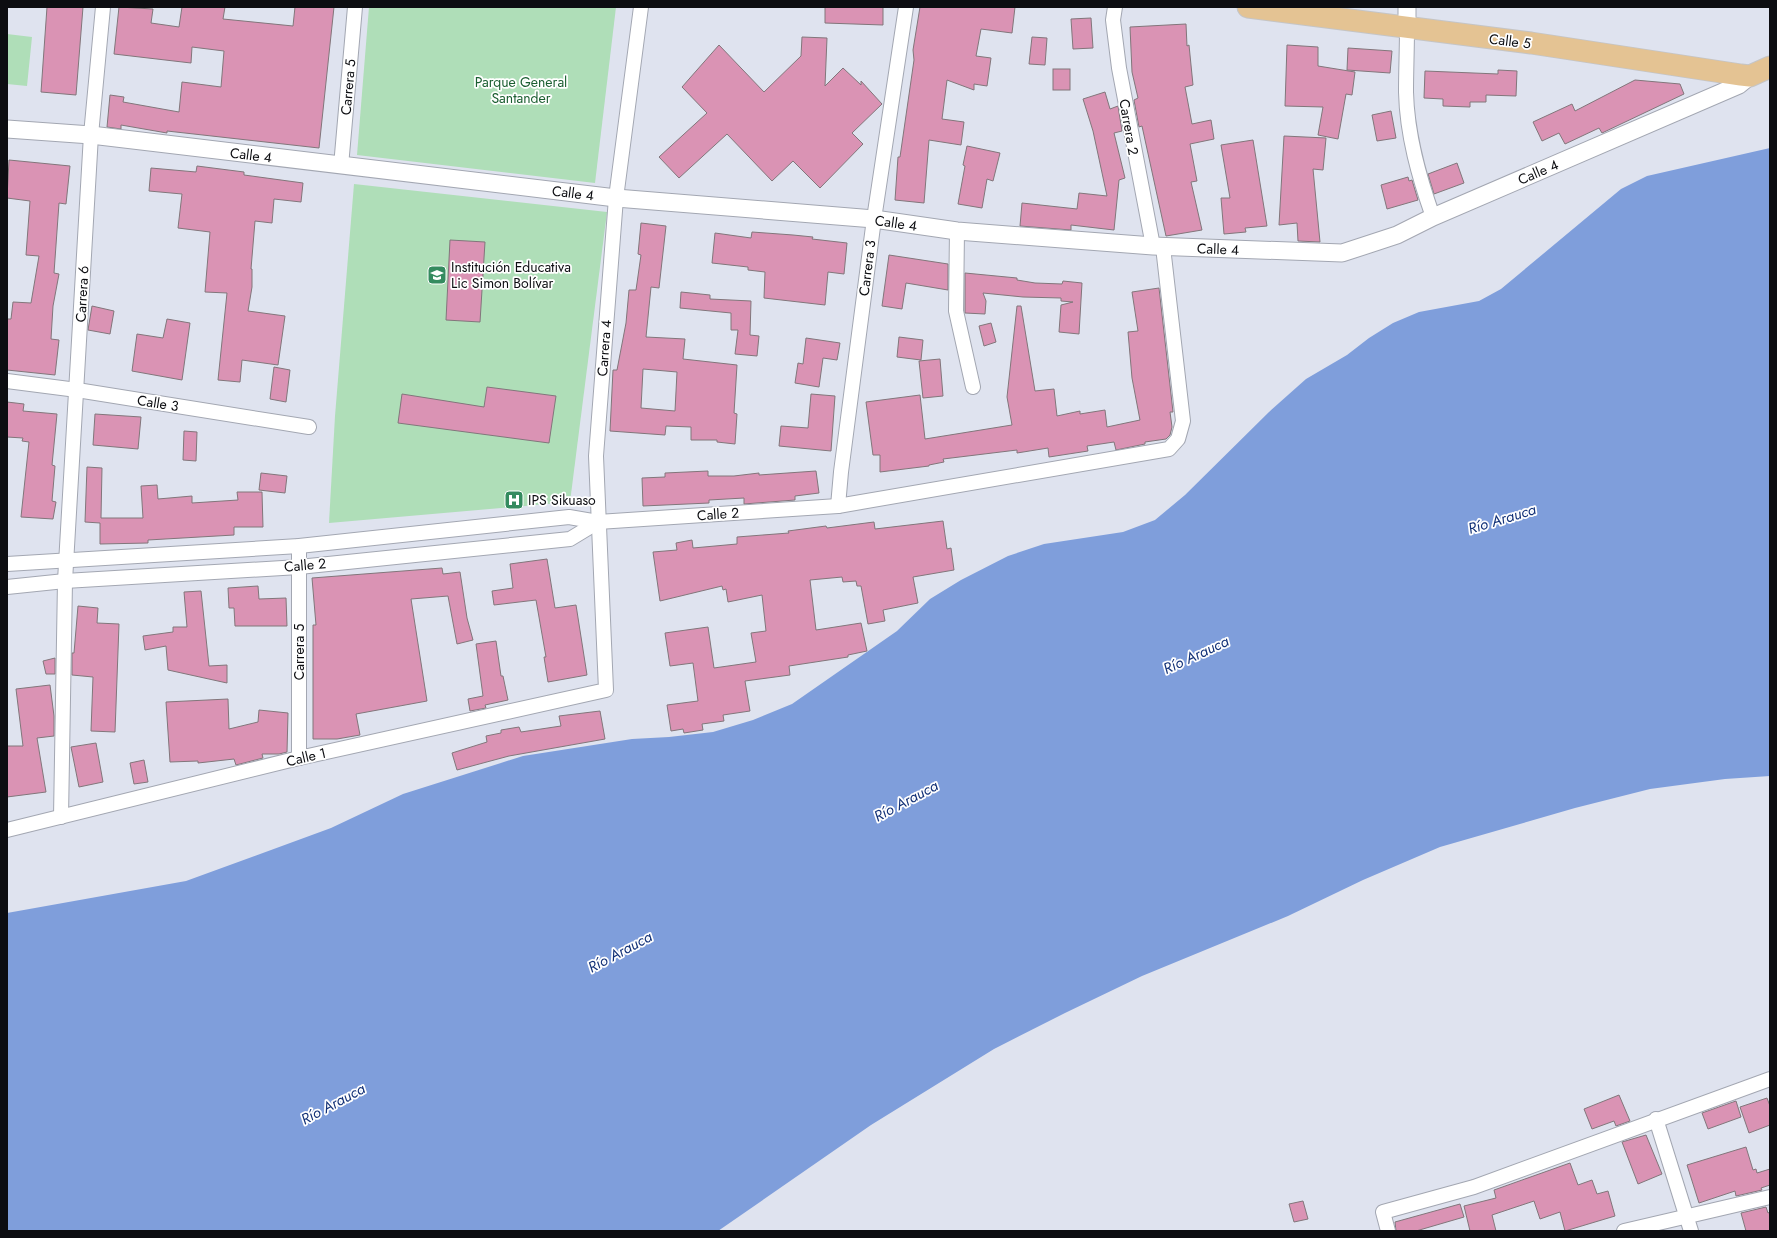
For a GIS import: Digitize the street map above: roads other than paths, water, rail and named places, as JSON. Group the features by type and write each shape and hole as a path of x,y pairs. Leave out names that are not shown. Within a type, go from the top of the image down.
{"main road":[{"name":"Calle 5","path":"1248,7 1532,43 1750,76"},
{"path":"1750,76 1770,67"}],"street":[{"name":"Carrera 6","path":"61,818 66,581 91,135 103,7"},
{"name":"Carrera 5","path":"341,166 355,7"},
{"name":"Carrera 4","path":"606,690 596,456 616,198 641,7"},
{"name":"Carrera 3","path":"838,506 841,472 874,220 906,7"},
{"name":"Carrera 2","path":"838,506 1169,449 1178,439 1183,421 1158,247 1118,68 1113,20 1115,7"},
{"path":"1407,7 1408,28 1406,93 1412,143 1420,180 1433,217"},
{"name":"Calle 4","path":"7,129 91,135 616,198 874,220 957,231 1158,247 1342,253 1397,235 1433,217 1739,85 1750,76"},
{"path":"957,231 956,312 973,387"},
{"name":"Calle 3","path":"7,381 77,390 309,427"},
{"name":"Calle 2","path":"7,564 299,546 569,516 598,522 838,506"},
{"name":"Calle 2","path":"7,587 66,581 299,566 570,539 598,522"},
{"name":"Carrera 5","path":"299,546 299,758"},
{"name":"Calle 1","path":"7,830 61,818 299,758 606,690"},
{"path":"1388,1231 1384,1212 1474,1187 1656,1119 1770,1079"},
{"path":"1656,1119 1688,1216 1691,1231"},
{"path":"1624,1231 1770,1197"}],"water":[{"name":"Río Arauca","path":"1770,148 1770,776 1725,779 1650,789 1575,808 1440,847 1363,880 1288,916 1142,976 994,1049 871,1125 718,1231 7,1231 7,913 186,881 331,828 403,794 523,756 632,739 713,732 753,720 792,704 897,631 930,599 961,580 1008,556 1044,544 1123,532 1155,520 1185,495 1269,412 1306,379 1347,355 1369,338 1393,323 1419,312 1479,301 1501,289 1621,189 1647,176"}],"place":[{"name":"Institución Educativa Lic Simon Bolívar","path":"437,275"},
{"name":"IPS Sikuaso","path":"514,500"}],"park label":[{"name":"Parque General Santander","path":"521,90"}]}
